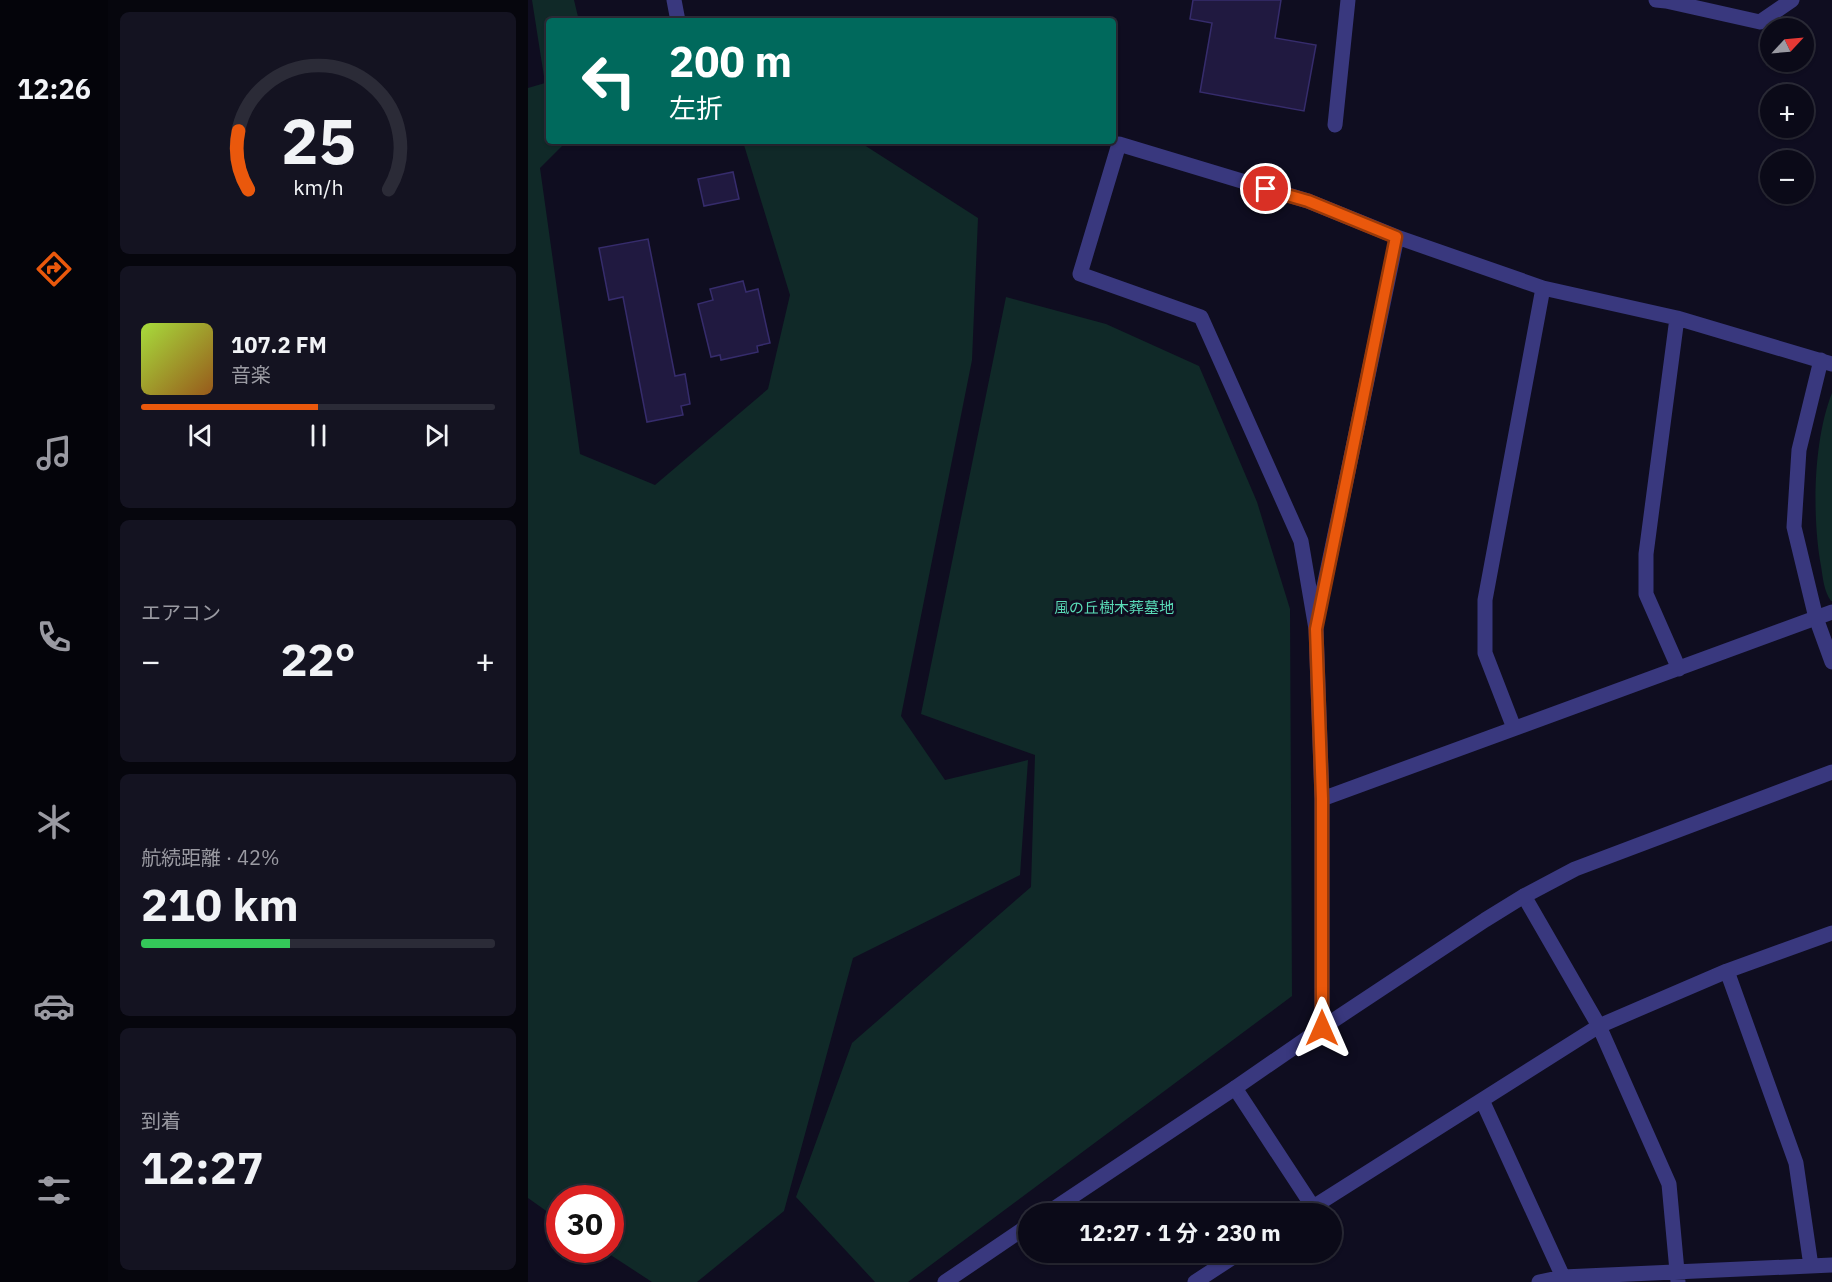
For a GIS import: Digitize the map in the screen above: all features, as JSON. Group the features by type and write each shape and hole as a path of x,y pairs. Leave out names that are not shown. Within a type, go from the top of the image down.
{"street":[{"path":"674,0 677,18"},
{"path":"1335,125 1348,0"},
{"path":"1656,0 1760,22 1792,0"},
{"path":"1322,1028 1322,799 1316,629 1301,541 1200,317 1080,274 1119,144 1308,201 1396,237 1543,288 1677,318 1827,362 1799,450 1794,527 1816,618 1832,662"},
{"path":"1316,629 1396,237"},
{"path":"1514,728 1485,653 1485,600 1543,288"},
{"path":"1677,318 1646,554 1646,594 1679,669"},
{"path":"1322,799 1832,612"},
{"path":"1062,1203 1322,1028 1524,896 1575,869 1832,771"},
{"path":"1524,896 1599,1026 1669,1184 1678,1277"},
{"path":"1318,1203 1599,1026 1727,971 1832,933"},
{"path":"1727,971 1796,1163 1810,1266"},
{"path":"1235,1088 1303,1203"},
{"path":"1482,1100 1563,1277"},
{"path":"945,1282 1018,1232"},
{"path":"1196,1282 1224,1263"},
{"path":"1539,1282 1563,1277 1678,1277 1832,1265"}],"green space":[{"path":"532,0 574,0 578,18 546,18 546,144 564,144 540,168 580,454 655,485 768,389 790,295 744,144 863,144 978,218 972,360 901,716 945,780 1028,760 1020,875 853,958 784,1211 697,1282 652,1282 623,1263 624,1185 546,1185 546,1211 528,1198 528,88 545,83"},
{"name":"風の丘樹木葬墓地","path":"1006,297 1106,324 1199,366 1257,502 1290,609 1292,996 908,1282 875,1282 796,1197 852,1043 1031,887 1035,755 921,714"},
{"path":"1832,393 1831,601 1825,589 1818,546 1816,479 1821,433"}],"building":[{"path":"1193,0 1281,0 1275,38 1316,45 1304,111 1200,92 1212,23 1190,19"},
{"path":"733,172 739,199 704,206 698,179"},
{"path":"648,239 675,376 685,374 690,404 681,406 683,415 647,422 623,297 609,300 599,248"},
{"path":"743,281 746,292 758,289 770,343 757,346 758,352 721,360 720,355 711,357 698,304 713,300 710,289"}],"route":[{"path":"1266,189 1308,201 1396,237 1316,629 1322,799 1322,1028"}]}
